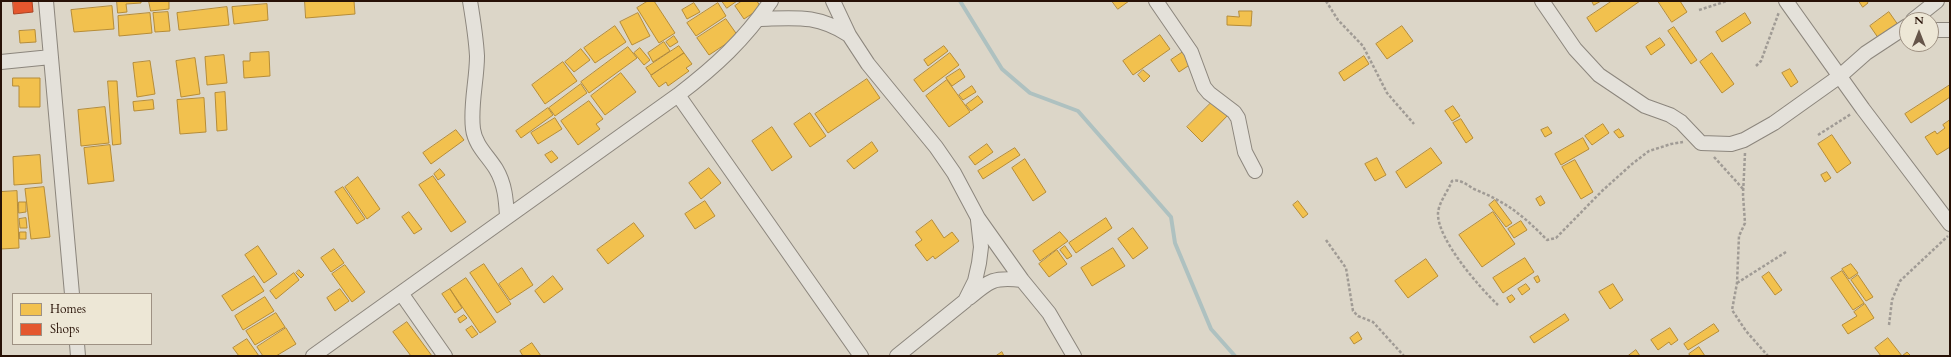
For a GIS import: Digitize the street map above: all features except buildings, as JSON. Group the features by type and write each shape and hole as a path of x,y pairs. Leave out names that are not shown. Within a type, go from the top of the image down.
{"street":[{"path":"46,1 72,293"},
{"path":"470,1 477,56 472,116 473,131 479,145 496,170 502,183 505,196 506,216"},
{"path":"313,356 506,216 678,95 725,57 758,19 771,1"},
{"path":"833,1 850,35 868,64 936,147 954,173 978,218 1022,280 1049,314 1074,356"},
{"path":"1156,1 1191,52 1204,87 1209,93 1234,112 1238,118 1245,152 1254,171"},
{"path":"1542,1 1581,57 1599,75 1645,106 1670,115 1681,122 1701,143 1721,145 1744,140 1774,123 1840,76 1866,53 1899,32"},
{"path":"1924,12 1937,1"},
{"path":"1784,4 1840,76 1867,116 1950,224"},
{"path":"758,19 807,18 820,20 836,26 850,35"},
{"path":"1939,30 1950,30"},
{"path":"1,62 51,57"},
{"path":"678,95 861,356"},
{"path":"966,301 975,281 979,263 981,247 978,218"},
{"path":"897,356 988,282 1002,278 1022,280"},
{"path":"401,293 445,356"},
{"path":"76,345 78,356"}],"path":[{"path":"1326,1 1338,20 1363,46 1387,93 1414,124"},
{"path":"1699,10 1727,1"},
{"path":"1756,66 1761,61 1775,19 1784,4"},
{"path":"1818,135 1839,122"},
{"path":"1744,140 1744,190 1746,218 1745,224 1739,236 1737,283 1732,310 1746,331 1768,356"},
{"path":"1498,305 1472,277 1441,229 1438,211 1452,181 1460,181 1503,202 1533,225 1547,240 1556,238 1602,191 1649,151 1671,144 1685,142 1701,143 1744,190"},
{"path":"1888,325 1892,300 1900,281 1950,235"},
{"path":"1326,240 1346,268 1354,311 1358,316 1373,322 1404,356"},
{"path":"1737,283 1786,252"}],"waterway":[{"path":"960,1 1002,69 1030,93 1078,111 1171,217 1175,243 1211,329 1235,356"}]}
